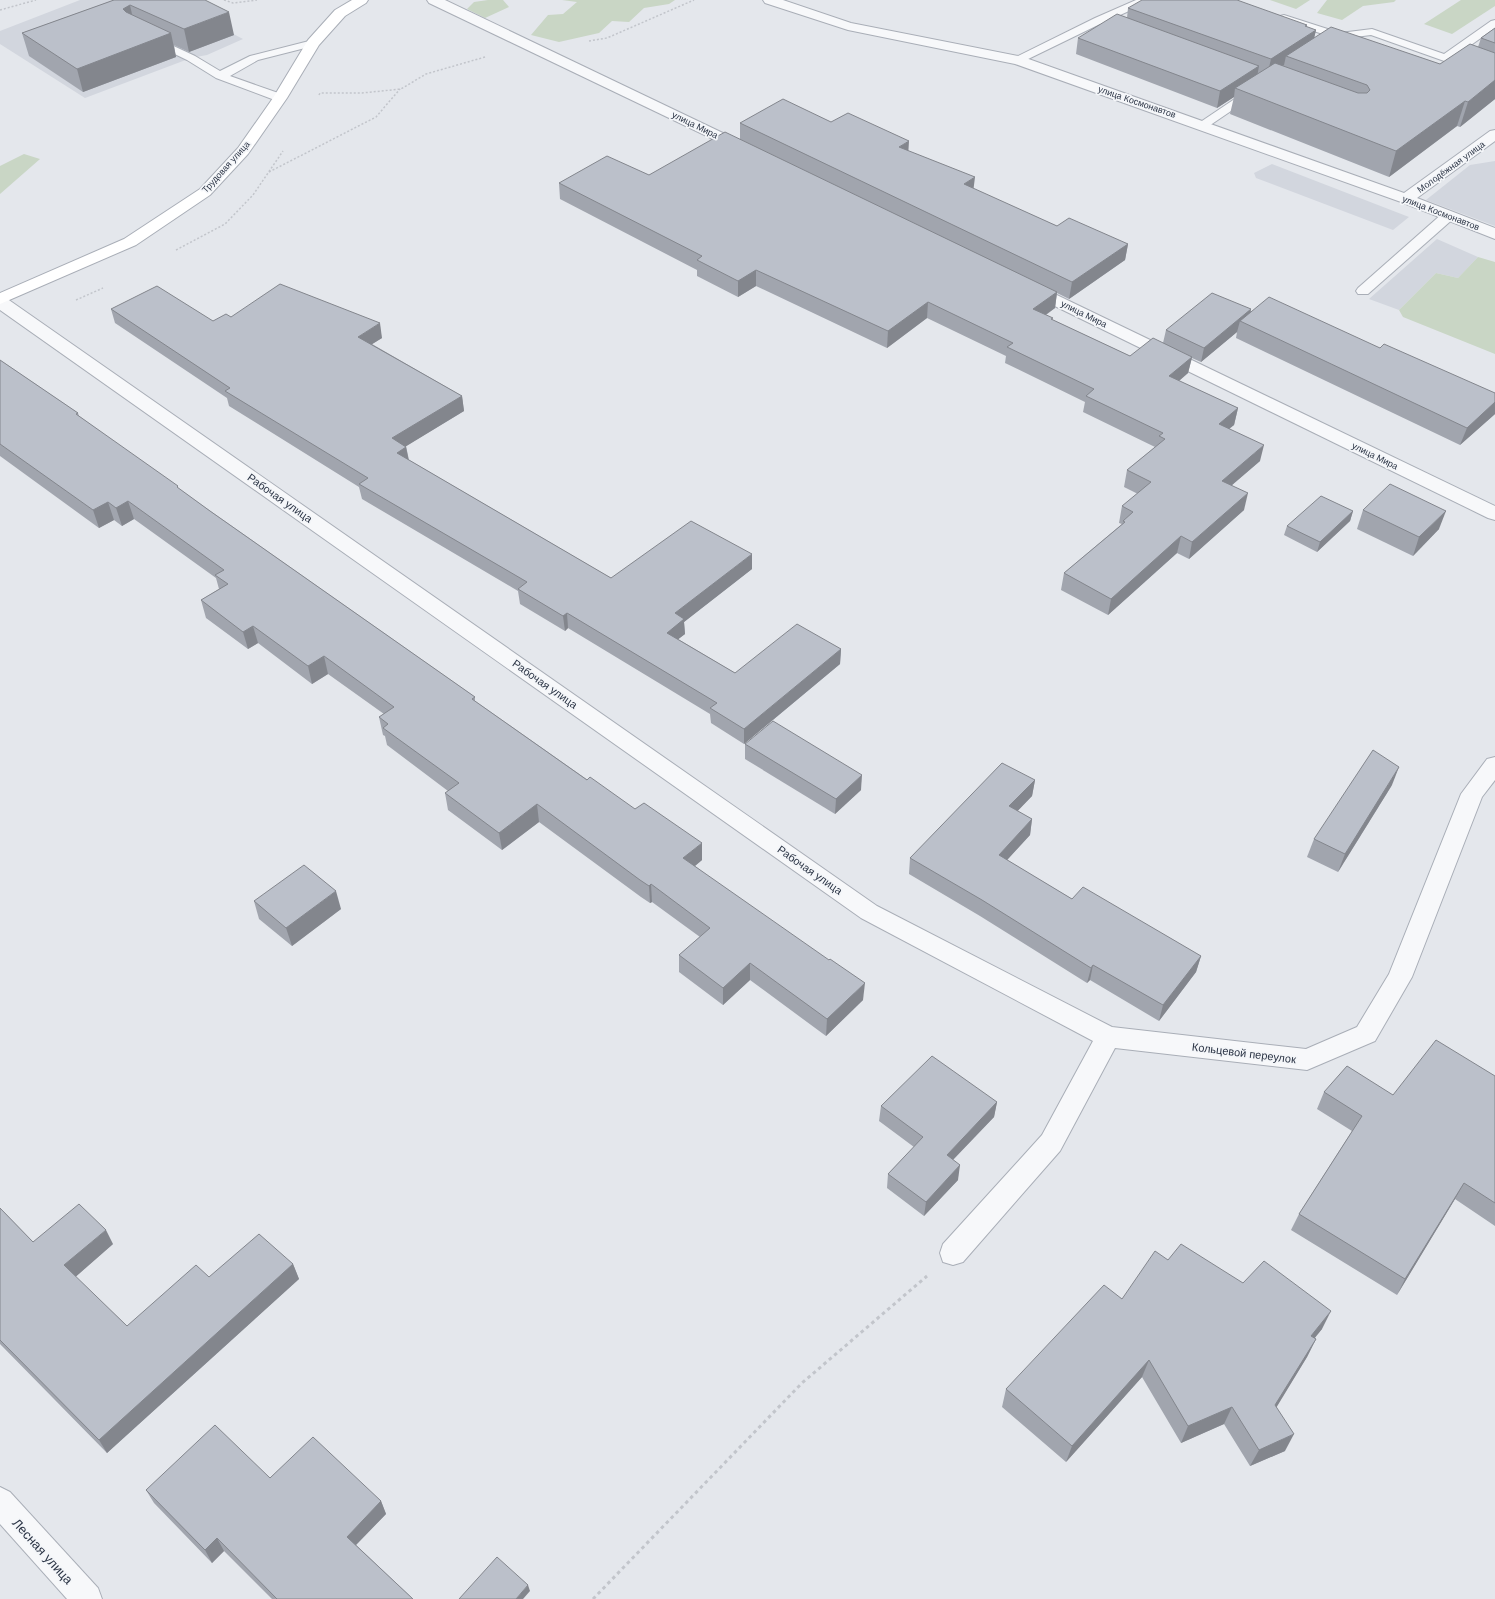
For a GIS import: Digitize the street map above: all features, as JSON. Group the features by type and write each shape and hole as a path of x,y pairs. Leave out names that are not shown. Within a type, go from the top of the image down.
{"main road":[{"name":"Трудовая улица","path":"0,300 130,242 206,192 243,151 280,98 313,43 340,13 361,0"}],"street":[{"name":"улица Мира","path":"434,0 756,154"},
{"name":"улица Космонавтов","path":"770,0 848,26 1018,60 1406,199 1495,234"},
{"name":"Молодёжная улица","path":"1406,199 1495,134"},
{"name":"улица Мира","path":"1014,280 1495,514"},
{"name":"Рабочая улица","path":"0,300 869,912 1108,1037"},
{"name":"Кольцевой переулок","path":"1108,1037 1307,1060 1366,1034 1400,977 1472,794 1495,765"},
{"path":"954,1253 1051,1143 1108,1037"},
{"name":"Лесная улица","path":"0,1502 86,1599"}],"lane":[{"path":"1018,60 1099,20 1145,0"},
{"path":"1272,14 1339,36"},
{"path":"1099,20 1136,33"},
{"path":"1445,58 1495,23"},
{"path":"1326,44 1339,36 1372,32 1495,76"},
{"path":"143,35 191,58 220,76 280,98"},
{"path":"220,76 254,58 313,43"},
{"path":"1202,125 1261,86"},
{"path":"1363,291 1448,216"}],"path":[{"path":"0,10 36,0"},
{"path":"224,0 233,3 257,0"},
{"path":"269,172 376,117 401,89 426,74 492,55 540,50 608,38 694,0"},
{"path":"317,97 320,93 362,94 401,89"},
{"path":"171,252 225,224 253,195 285,146"},
{"path":"24,318 90,295 104,288"},
{"path":"593,1599 802,1382 954,1253"}],"shaded area":[{"path":"80,0 168,0 243,39 207,55 191,58 85,98 0,44 0,31"},
{"path":"1495,161 1495,226 1426,200 1470,165"},
{"path":"1272,164 1409,217 1393,230 1256,178 1254,173"},
{"path":"1437,239 1478,257 1458,278 1436,273 1399,310 1369,299"}],"green space":[{"path":"503,0 509,7 485,18 467,9 474,2"},
{"path":"562,0 675,0 669,4 644,8 629,22 612,21 599,33 559,42 531,35 548,15 563,14 577,2"},
{"path":"1270,0 1310,0 1296,9"},
{"path":"1327,0 1396,0 1394,2 1363,6 1342,20 1317,13"},
{"path":"1461,0 1495,0 1495,6 1452,34 1424,24"},
{"path":"24,154 40,159 0,194 0,166"},
{"path":"1478,257 1495,262 1495,354 1403,317 1399,310 1436,273 1458,278"}],"building":[{"path":"114,0 205,0 229,12 184,29 130,5 123,9 126,12 171,33 77,69 22,33"},
{"path":"1142,0 1237,0 1307,25 1305,26 1316,30 1271,59 1128,8"},
{"path":"1117,14 1259,66 1220,91 1078,38"},
{"path":"1331,27 1440,64 1470,44 1495,53 1495,80 1468,102 1465,101 1396,151 1235,88 1275,63 1358,93 1367,93 1370,90 1367,85 1286,56"},
{"path":"1495,28 1495,43 1481,38"},
{"path":"783,99 831,122 848,113 909,141 899,147 975,177 964,184 1057,226 1069,218 1128,244 1072,282 740,123"},
{"path":"725,132 1057,292 1033,309 1053,318 1051,319 1130,356 1153,338 1192,357 1169,376 1238,408 1219,424 1264,445 1222,481 1248,493 1192,542 1181,536 1111,599 1064,573 1125,522 1123,521 1133,512 1122,506 1151,482 1127,470 1165,439 1159,436 1163,433 1086,396 1094,389 1007,347 1013,343 928,302 888,331 756,270 738,281 697,260 702,256 559,183 607,156 649,175"},
{"path":"280,284 380,323 358,337 462,396 392,438 406,447 397,453 611,578 691,521 752,554 675,613 684,619 667,633 735,673 797,624 841,649 744,729 710,708 717,703 567,613 563,616 518,589 527,582 359,484 368,478 225,391 230,388 111,309 157,286 213,321 226,314 231,317"},
{"path":"1212,293 1251,309 1204,348 1166,330"},
{"path":"1269,297 1380,348 1384,344 1495,393 1495,402 1467,428 1240,321"},
{"path":"0,360 78,413 76,414 178,486 177,487 210,511 475,697 472,699 587,780 590,777 635,809 644,803 702,843 683,858 829,960 830,959 865,983 827,1019 750,963 723,988 679,955 710,928 651,884 649,886 640,880 537,804 499,833 445,793 459,783 383,728 388,724 379,717 394,707 324,656 308,666 253,626 243,632 201,600 228,584 215,575 224,570 128,501 116,508 108,502 93,510 0,444"},
{"path":"1390,484 1446,511 1419,537 1363,510"},
{"path":"1321,496 1353,511 1320,542 1287,526"},
{"path":"773,721 862,775 836,799 745,744"},
{"path":"1373,750 1399,767 1345,854 1314,839"},
{"path":"1002,763 1035,780 1009,806 1032,819 999,855 1072,899 1083,887 1201,956 1163,1005 1093,965 1091,968 982,900 910,858"},
{"path":"304,865 336,891 286,928 254,901"},
{"path":"1436,1040 1495,1076 1495,1203 1464,1183 1405,1279 1299,1214 1362,1116 1324,1092 1347,1066 1393,1095"},
{"path":"932,1056 997,1102 947,1155 960,1165 926,1202 888,1174 923,1137 881,1106"},
{"path":"79,1204 106,1230 64,1265 127,1326 196,1265 209,1277 259,1234 293,1264 99,1440 0,1340 0,1208 33,1242"},
{"path":"1181,1244 1243,1283 1264,1261 1331,1311 1311,1336 1316,1339 1275,1405 1294,1434 1259,1450 1232,1407 1188,1426 1149,1360 1072,1446 1006,1389 1104,1285 1122,1299 1155,1251 1168,1260"},
{"path":"215,1425 270,1478 313,1437 381,1501 347,1537 413,1599 277,1599 217,1538 205,1550 146,1490"},
{"path":"497,1557 528,1585 516,1599 459,1599"}]}
